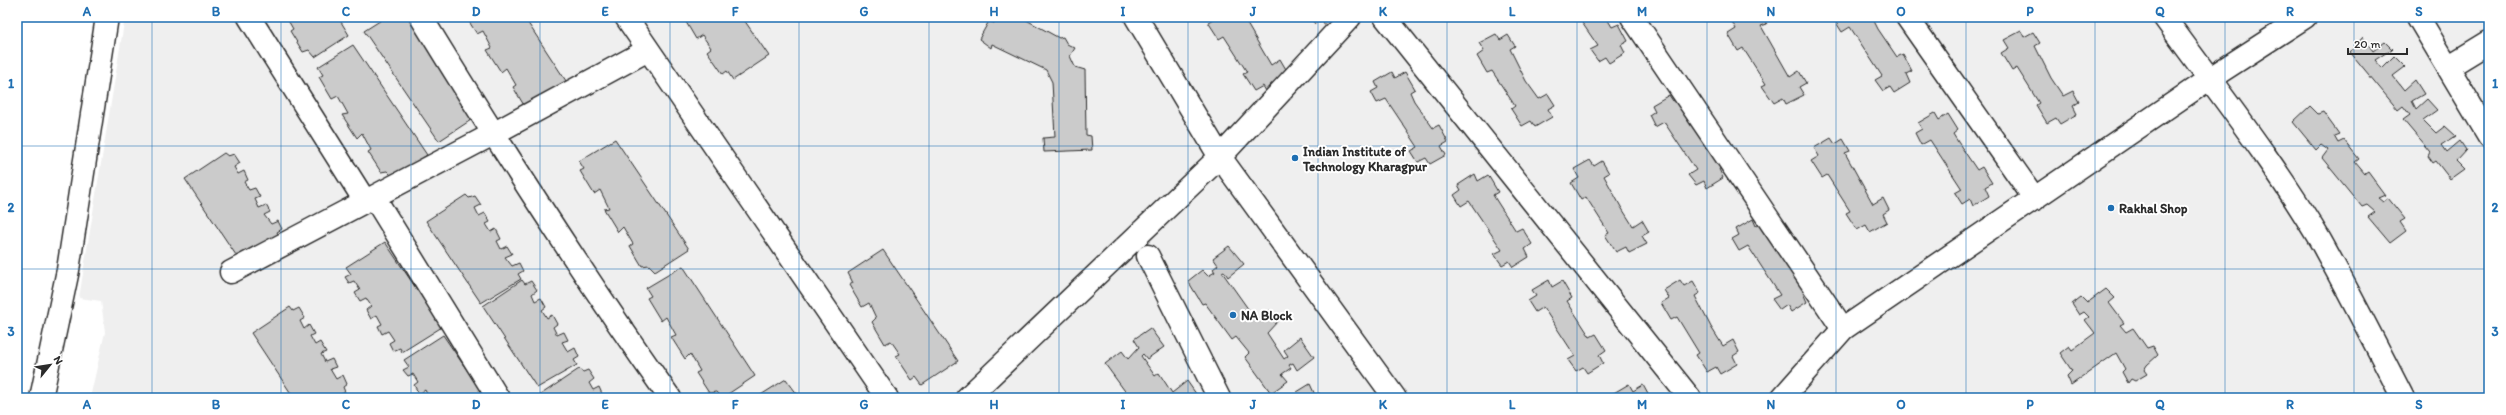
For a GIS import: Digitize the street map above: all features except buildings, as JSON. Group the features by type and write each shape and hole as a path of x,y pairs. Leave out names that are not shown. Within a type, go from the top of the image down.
{"street":[{"path":"41,398 68,270 107,17"},
{"path":"249,17 370,199 498,398"},
{"path":"421,17 493,134 608,311 670,398"},
{"path":"626,17 887,398"},
{"path":"1136,17 1220,157 1395,398"},
{"path":"967,398 1220,157 1350,17"},
{"path":"1385,17 1690,398"},
{"path":"1632,17 1843,329"},
{"path":"1907,17 2035,199"},
{"path":"2164,17 2242,124 2320,241 2403,398"},
{"path":"1782,398 1843,329 2210,79 2305,17"},
{"path":"2418,17 2489,136"},
{"path":"2448,67 2489,42"},
{"path":"231,272 493,134 648,50"},
{"path":"1148,256 1219,398"}],"shaded area":[{"name":"Indian Institute of Technology Kharagpur","path":"125,17 2489,17 2489,398 90,398 105,332 101,301 79,298"}],"place":[{"name":"Indian Institute of Technology Kharagpur","path":"1295,158"},
{"name":"Rakhal Shop","path":"2111,208"},
{"name":"NA Block","path":"1233,315"}]}
